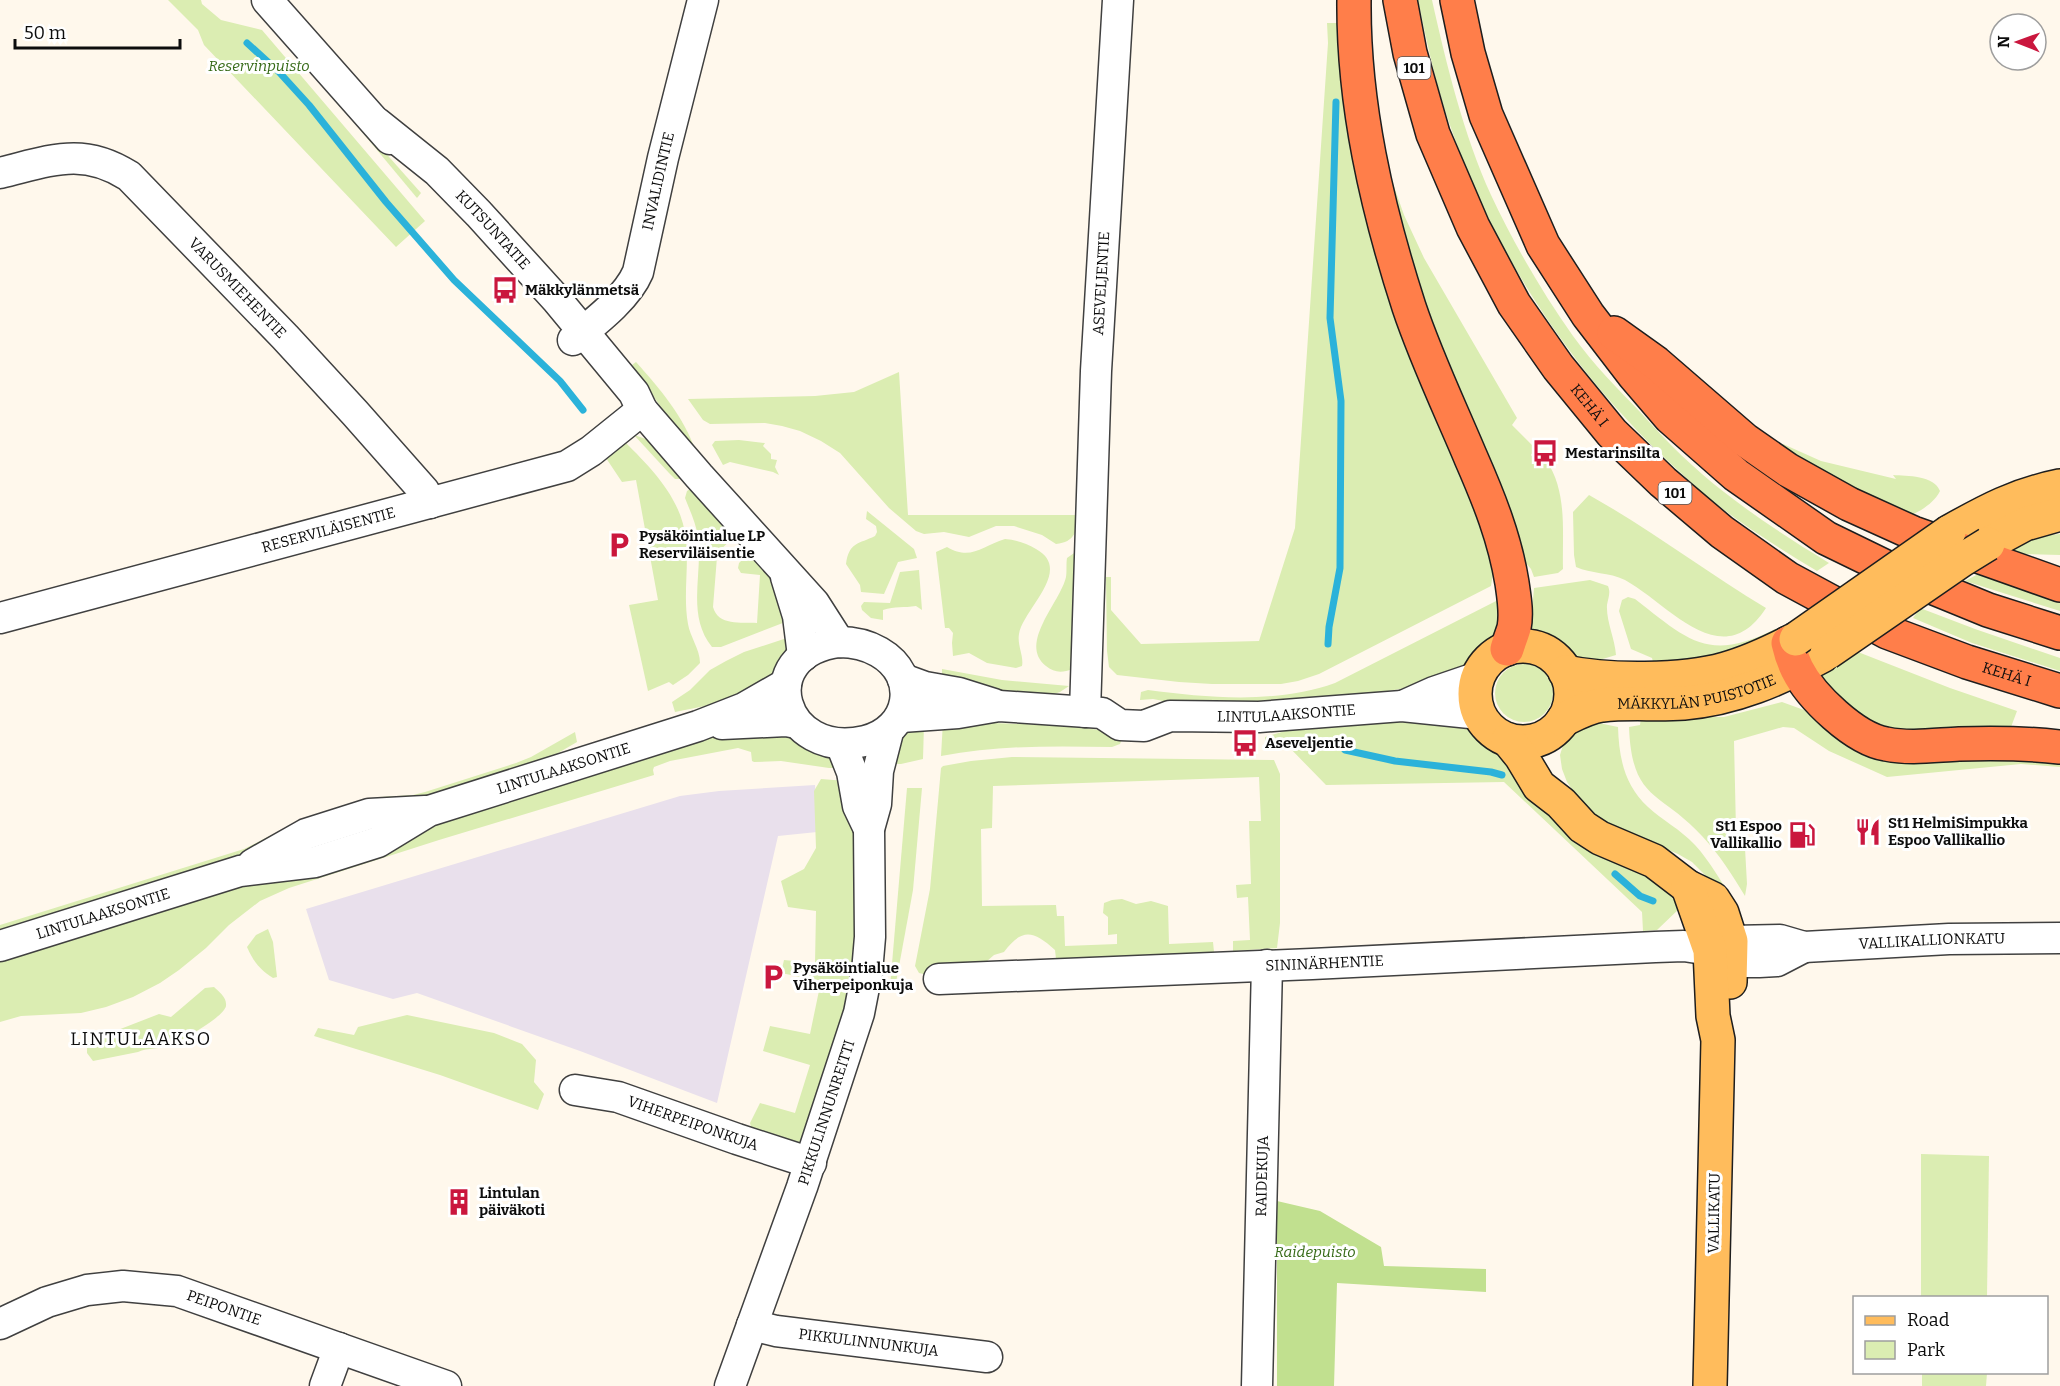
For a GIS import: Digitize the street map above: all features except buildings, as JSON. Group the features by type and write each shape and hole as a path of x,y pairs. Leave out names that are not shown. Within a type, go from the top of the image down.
{"highway":[{"name":"KEHÄ I","path":"1400,0 1410,53 1433,134 1473,227 1514,304 1558,367 1612,433 1663,482 1722,532 1787,578 1887,632 1967,662 2060,691"},
{"path":"1457,0 1468,53 1486,115 1543,245 1588,315 1670,417 1736,476 1826,537 1911,579 1988,610 2060,633"},
{"path":"1354,13 1360,93 1368,144 1376,190 1395,260 1419,334 1499,527 1509,563 1515,604 1514,627 1507,649"},
{"path":"1588,315 1656,363 1745,440 1788,470 1849,504 1913,533 2060,585"},
{"path":"1794,651 1816,695 1855,731 1884,744 1901,746 1979,743 2060,747"}],"main road":[{"path":"1794,651 1949,532 1999,504 2023,495 2060,486"},
{"name":"MÄKKYLÄN PUISTOTIE","path":"1565,672 1587,676 1601,691 1643,691 1685,703 1720,698 1752,689 1794,651 1827,654 1988,544 2025,524 2060,514"},
{"path":"1529,647 1540,650 1559,662 1565,672 1570,684 1569,709 1556,727 1528,742 1508,740 1496,734 1479,714 1476,702 1478,677 1485,665 1507,649 1529,647"},
{"name":"MÄKKYLÄN PUISTOTIE","path":"1556,727 1585,709 1601,691"},
{"name":"VALLIKATU","path":"1556,727 1549,752 1561,803"},
{"name":"VALLIKATU","path":"1508,740 1521,756 1539,786 1561,803 1583,827 1600,838 1654,861 1688,887 1724,951 1713,1016 1718,1040 1710,1386"}],"street":[{"name":"KUTSUNTATIE","path":"267,0 377,123 410,166 513,280 578,336 624,399 640,408 814,603 839,642"},
{"name":"INVALIDINTIE","path":"578,336 605,313 631,284 638,272 663,158 703,0"},
{"name":"ASEVELJENTIE","path":"1093,712 1096,370 1118,0"},
{"name":"VARUSMIEHENTIE","path":"0,173 72,158 103,162 129,176 355,413 424,491 430,503"},
{"name":"RESERVILÄISENTIE","path":"0,618 567,466 591,451 640,408"},
{"name":"KUTSUNTATIE","path":"784,570 798,616 802,656"},
{"path":"895,724 905,699 903,679 890,660 880,652 853,642 839,642 818,647 802,656 790,672 786,684 786,703 797,723 815,736 841,744 864,741 895,724 999,706"},
{"name":"LINTULAAKSONTIE","path":"1402,706 1478,677"},
{"path":"903,679 999,706"},
{"name":"LINTULAAKSONTIE","path":"0,946 240,871 315,862 378,842 429,811 698,726 744,708 786,684"},
{"name":"LINTULAAKSONTIE","path":"999,706 1093,712 1120,725 1144,726 1170,716 1259,717 1402,706 1479,714"},
{"name":"LINTULAAKSONTIE","path":"698,726 777,721 797,723"},
{"name":"PIKKULINNUNREITTI","path":"730,1386 810,1162 859,1013 870,937 869,829 876,804 878,771 895,724"},
{"name":"PIKKULINNUNREITTI","path":"841,744 852,772 858,806 869,829"},
{"name":"VALLIKALLIONKATU","path":"1724,951 1780,940 1804,947 1948,939 2060,938"},
{"name":"SININÄRHENTIE","path":"939,979 1655,946 1684,946 1724,951"},
{"name":"RAIDEKUJA","path":"1257,1386 1267,965"},
{"name":"VIHERPEIPONKUJA","path":"575,1090 618,1097 810,1162"},
{"name":"PEIPONTIE","path":"0,1324 47,1302 87,1290 123,1286 177,1291 446,1386"},
{"name":"PIKKULINNUNKUJA","path":"752,1325 776,1331 987,1357"},
{"path":"325,1386 339,1348"}],"shaded area":[{"path":"815,785 817,832 778,836 717,1103 417,993 393,999 329,980 306,909 680,796 719,791"}],"green space":[{"name":"Reservinpuisto","path":"168,0 201,0 202,4 221,20 262,30 425,221 396,247 204,45 198,30"},
{"path":"1418,0 1432,0 1464,124 1491,195 1529,267 1573,336 1615,386 1702,474 1762,520 1829,563 1817,571 1752,530 1711,500 1643,437 1608,398 1544,315 1492,224 1470,177 1441,96"},
{"path":"1327,23 1342,23 1495,560 1491,586 1319,674 1298,681 1281,684 1212,684 1117,675 1109,667 1107,651 1106,577 1111,577 1111,610 1141,644 1259,641 1295,528 1328,43"},
{"path":"344,106 421,193 417,198 342,108"},
{"path":"1383,155 1404,215 1424,258 1517,418 1512,425 1535,448 1531,455 1539,465 1546,460 1553,472 1558,485 1562,513 1563,569 1558,573 1534,577 1531,569 1515,550 1427,333"},
{"path":"636,362 678,415 696,452 671,422 632,365"},
{"path":"899,372 908,515 1079,515 1074,535 1067,541 1056,544 1042,535 1014,526 996,526 969,537 944,532 924,534 916,531 889,508 840,453 821,441 800,431 765,423 710,424 703,420 688,399 815,396 854,392"},
{"path":"634,435 649,440 683,479 675,479"},
{"path":"620,437 653,471 678,510 686,540 688,624 700,658 700,663 688,675 673,685 669,682 648,691 629,605 658,600 636,480 622,482 603,451"},
{"path":"739,440 765,443 763,446 771,454 771,459 777,460 775,467 779,475 730,462 723,465 712,445 715,441"},
{"path":"1783,444 1821,461 1896,479 1893,475 1926,479 1937,486 1940,491 1927,506 1911,515 1867,495 1783,447"},
{"path":"693,487 732,532 733,538 719,551 717,557 713,607 716,613 731,622 757,623 760,575 741,573 738,568 739,563 746,556 754,555 770,571 788,621 721,647 712,647 704,635 697,608 698,537 685,498 687,491"},
{"path":"1589,495 1766,608 1749,627 1732,636 1714,635 1677,617 1625,580 1576,567 1573,512"},
{"path":"867,511 914,549 917,558 898,562 884,594 861,592 860,585 846,564 852,548 875,536 877,532 876,526 866,519"},
{"path":"2060,534 2060,555 2019,554 2008,551 2028,537"},
{"path":"1005,539 1021,542 1036,549 1046,558 1050,568 1043,590 1022,624 1019,642 1022,666 1016,668 987,663 969,653 953,656 953,633 949,628 945,628 936,552 947,547 963,553 976,551"},
{"path":"1077,551 1072,669 1059,672 1046,666 1039,657 1036,646 1043,623 1066,577 1067,558"},
{"path":"919,570 922,610 916,606 883,610 883,620 871,618 862,610 861,606 864,602 890,603 900,572"},
{"path":"1982,572 2060,595 2060,611 1965,581"},
{"path":"1590,580 1608,586 1607,611 1616,655 1596,661 1576,659 1552,640 1523,632 1526,612 1532,611 1534,588"},
{"path":"1628,597 1635,599 1670,626 1700,642 1715,645 1732,644 1752,639 1775,629 1784,633 1720,659 1654,666 1652,658 1631,649 1619,611 1622,600"},
{"path":"1500,599 1504,612 1496,632 1488,643 1458,671 1423,685 1342,699 1276,704 1179,704 1153,699 1140,700 1141,692 1148,690 1218,697 1266,697 1313,690 1335,683"},
{"path":"1920,608 2060,658 2060,671 1972,643 1913,618"},
{"path":"790,637 789,651 774,678 725,702 675,712 672,702 690,690 710,670 744,652"},
{"path":"1858,652 2017,711 2008,735 1894,733 1853,717 1822,678 1823,673"},
{"path":"1524,664 1535,666 1545,672 1551,682 1553,693 1551,704 1545,714 1535,720 1524,722 1513,720 1503,714 1497,704 1495,693 1497,682 1503,672 1513,666"},
{"path":"942,669 1002,680 1069,686 1045,697 942,683"},
{"path":"1782,702 1804,710 1840,738 2060,757 2060,767 2021,764 1887,777 1829,751 1794,728 1783,727 1734,741 1736,830 1744,830 1747,884 1745,896 1731,873 1702,836 1642,782 1631,751 1629,727 1640,725 1641,717 1724,717"},
{"path":"1425,718 1463,724 1509,762 1573,839 1596,854 1661,883 1680,908 1657,930 1643,931 1642,912 1504,782 1326,785 1284,742 1265,741 1265,737 1305,725"},
{"path":"943,721 1073,726 1124,734 1120,744 1112,747 1005,748 941,756"},
{"path":"1594,722 1618,727 1624,770 1633,789 1648,807 1695,845 1735,902 1731,906 1692,862 1597,819 1580,801 1567,782 1560,755 1564,742 1572,733"},
{"path":"924,725 923,759 901,764 884,764 904,731"},
{"path":"779,730 824,751 838,768 781,761 754,762 751,752 738,748 670,761 654,767 654,775 289,888 260,901 229,925 179,970 133,997 81,1013 21,1016 0,1022 0,960 714,735"},
{"path":"575,732 577,742 546,760 0,933 0,925 244,849 297,822 317,815 379,797 425,792 516,763"},
{"path":"1012,757 1274,760 1280,774 1280,923 1277,948 1233,951 1233,941 1250,940 1248,897 1237,898 1236,885 1251,884 1249,821 1261,821 1259,777 993,786 992,828 981,829 982,906 1056,905 1057,916 1064,916 1065,946 1117,944 1117,934 1108,935 1108,917 1103,913 1104,903 1122,899 1136,904 1151,901 1168,906 1169,944 1213,942 1214,952 1056,959 1055,950 1040,938 1028,935 1016,939 1004,952 994,955 986,962 928,975 919,973 915,966 930,889 941,768 971,761"},
{"path":"821,779 846,781 855,830 859,889 855,993 808,1143 797,1146 752,1131 750,1123 760,1103 795,1113 810,1065 763,1051 770,1026 810,1034 821,981 781,973 784,960 815,963 816,911 788,907 781,881 804,869 816,848 814,791"},
{"path":"907,788 922,788 913,890 895,988 890,987"},
{"path":"268,929 273,942 277,977 273,978 257,965 247,947 256,935"},
{"path":"214,987 222,995 226,1006 218,1016 183,1039 166,1047 93,1061 87,1053 87,1042 159,1014 171,1017 205,988"},
{"path":"407,1015 494,1033 522,1044 536,1060 534,1082 544,1094 538,1110 440,1075 314,1036 318,1028 354,1035 358,1027"},
{"path":"1921,1154 1989,1156 1987,1296 1921,1296"},
{"name":"Raidepuisto","path":"1277,1201 1320,1211 1381,1247 1384,1266 1486,1269 1486,1292 1337,1283 1334,1386 1277,1386"},
{"path":"1922,1374 1987,1374 1986,1386 1922,1386"}],"waterway":[{"path":"247,43 279,72 309,105 386,202 454,280 560,381 583,410"},
{"path":"1328,644 1340,568 1341,401 1330,318 1336,102"},
{"path":"1341,745 1345,750 1395,761 1502,775"},
{"path":"1615,874 1640,896 1653,901"}],"place":[{"name":"Mäkkylänmetsä","path":"505,290"},
{"name":"Mestarinsilta","path":"1545,453"},
{"name":"Pysäköintialue LP Reserviläisentie","path":"619,545"},
{"name":"Aseveljentie","path":"1245,743"},
{"name":"St1 HelmiSimpukka Espoo Vallikallio","path":"1868,832"},
{"name":"St1 Espoo Vallikallio","path":"1802,835"},
{"name":"Pysäköintialue Viherpeiponkuja","path":"773,977"},
{"name":"Lintulan päiväkoti","path":"459,1202"}],"district":[{"name":"LINTULAAKSO","path":"141,1039"}]}
